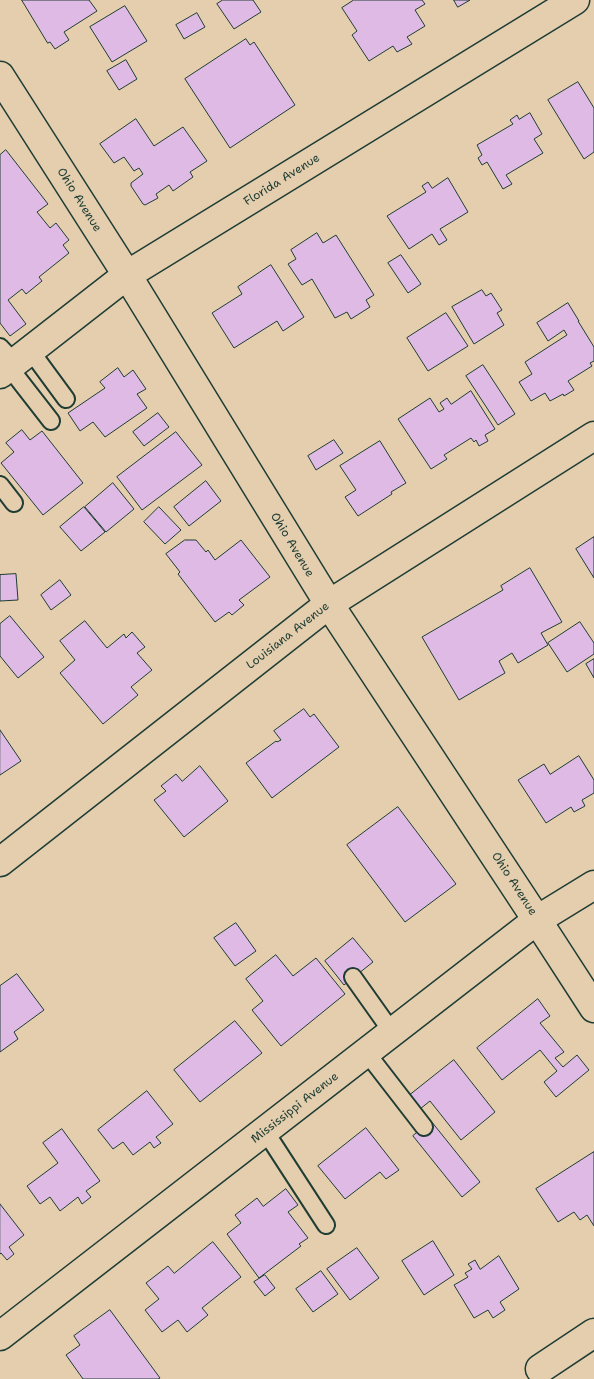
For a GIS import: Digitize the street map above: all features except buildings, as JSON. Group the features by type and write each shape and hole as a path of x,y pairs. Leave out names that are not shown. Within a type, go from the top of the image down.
{"street":[{"name":"Florida Avenue","path":"11,360 127,275 575,0"},
{"name":"Ohio Avenue","path":"0,76 127,275 329,604 594,1008"},
{"name":"Louisiana Avenue","path":"0,862 329,604 594,436"},
{"name":"Mississippi Avenue","path":"0,1336 537,920 594,885"},
{"path":"540,1369 594,1333"}],"lane":[{"path":"11,360 66,400"},
{"path":"11,360 51,421"},
{"path":"0,485 14,503"},
{"path":"353,977 392,1032"},
{"path":"366,1052 424,1128"},
{"path":"265,1131 326,1225"}]}
